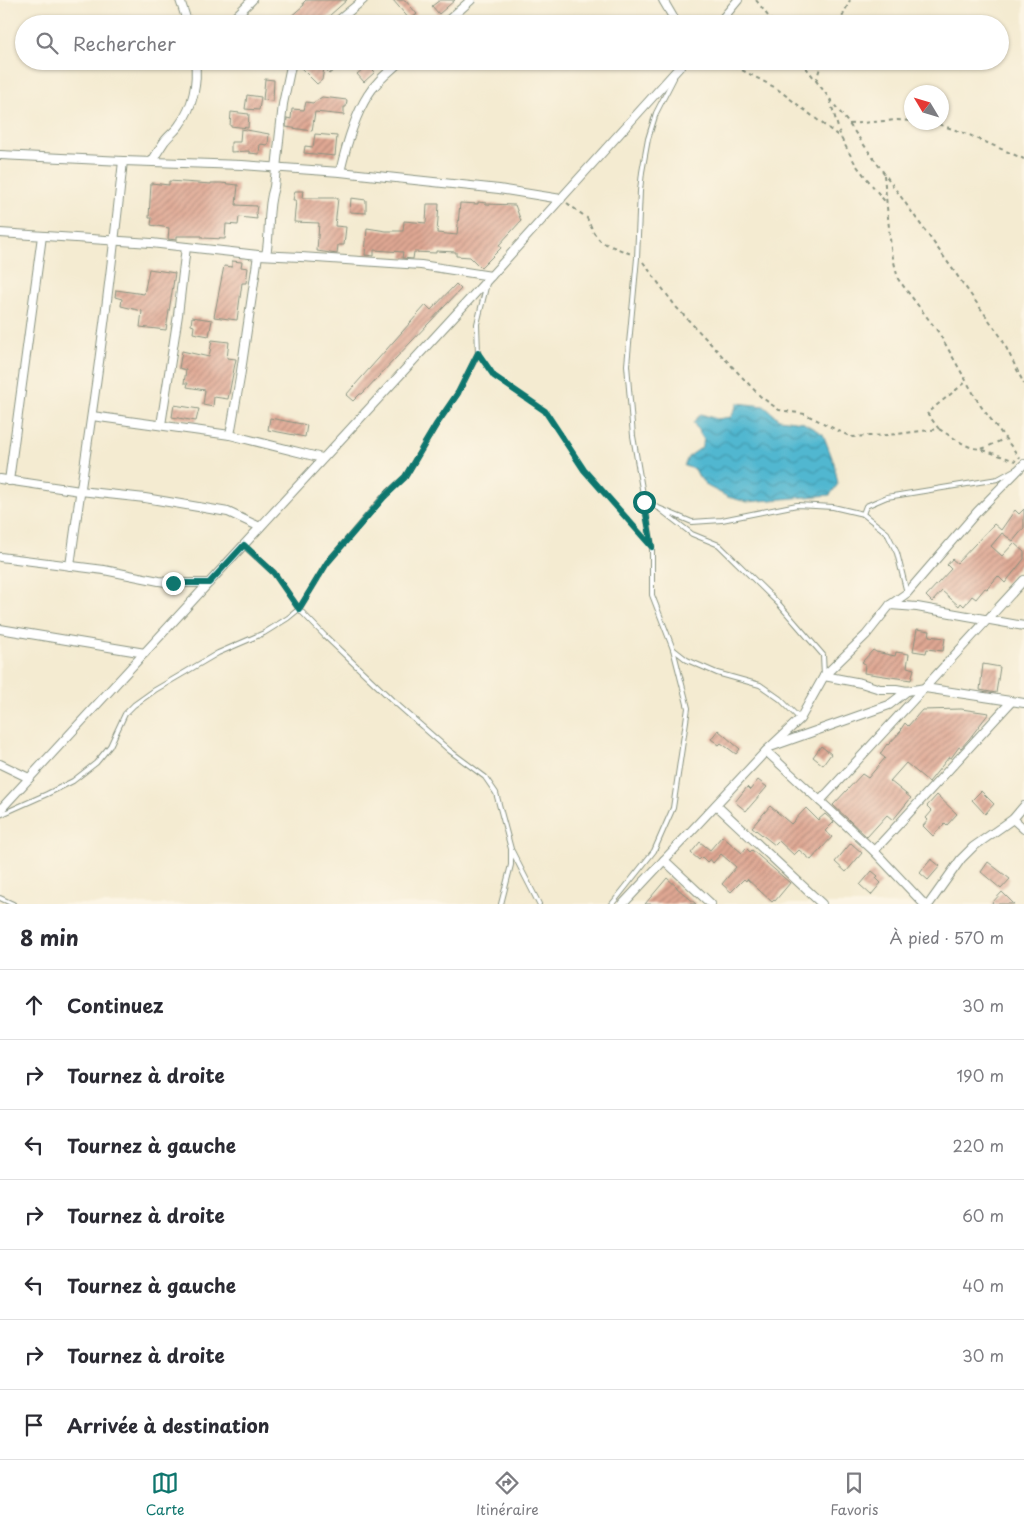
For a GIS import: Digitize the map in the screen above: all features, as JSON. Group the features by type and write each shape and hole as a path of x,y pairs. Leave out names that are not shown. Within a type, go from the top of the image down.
{"street":[{"path":"180,0 185,15"},
{"path":"237,15 252,0"},
{"path":"345,15 363,0"},
{"path":"454,15 471,0"},
{"path":"663,0 672,15"},
{"path":"726,15 738,0"},
{"path":"152,161 166,140 181,123 189,108 196,84 197,70"},
{"path":"230,435 262,255 268,246 270,199 274,187 283,104 290,70"},
{"path":"340,172 356,121 368,94 391,70"},
{"path":"0,810 490,277 676,70"},
{"path":"0,155 275,167 340,172 499,189 561,199"},
{"path":"70,566 92,416 115,240 123,161"},
{"path":"0,233 115,240 262,255 421,265 490,277"},
{"path":"9,480 42,236"},
{"path":"161,426 178,316 186,247"},
{"path":"92,416 230,435 322,458"},
{"path":"623,904 768,749 800,718 824,676 866,635 890,604 907,593 977,512 1024,464"},
{"path":"0,479 80,491 145,498 228,512 260,527"},
{"path":"0,557 104,570 159,582 209,583"},
{"path":"820,801 1024,580"},
{"path":"907,593 917,607"},
{"path":"890,604 1024,626"},
{"path":"0,630 145,654"},
{"path":"824,676 861,683 880,689 907,691 925,688 1024,703"},
{"path":"768,749 889,705 907,691"},
{"path":"874,851 1011,702"},
{"path":"768,749 874,851 924,904"},
{"path":"0,764 29,778"},
{"path":"716,805 821,904"},
{"path":"929,904 961,859 973,847 1013,819 1024,806"},
{"path":"1013,819 1024,829"},
{"path":"664,860 712,904"}],"lane":[{"path":"612,904 654,850 673,808 688,708 673,649 652,595 652,547 633,436 627,365 637,258 640,192 648,139 656,113 677,70"},
{"path":"0,815 73,781 96,762 110,746 125,714 155,690 218,653 264,633 299,609 327,563 384,497 405,477 436,425 458,393 478,353 477,324 490,277"},
{"path":"863,514 866,506 887,497 998,479 1024,464"},
{"path":"644,502 692,522 722,520 797,505 833,507 863,514 887,533 897,553 907,593"},
{"path":"655,506 692,534 719,545 778,603 823,655 824,676"},
{"path":"244,545 274,573 299,609 325,636 391,699 450,751 485,777 496,793 511,848 539,904"},
{"path":"673,649 687,660 717,673 760,684 780,699 800,718"},
{"path":"501,904 511,865 511,848"},
{"path":"0,898 13,904"}],"path":[{"path":"756,0 767,15"},
{"path":"843,15 850,0"},
{"path":"742,70 776,88 841,138"},
{"path":"807,70 884,172 1002,337 1024,384"},
{"path":"816,82 819,70"},
{"path":"829,98 841,138 856,165 887,204"},
{"path":"849,124 904,120"},
{"path":"949,128 1024,160"},
{"path":"884,172 891,249 898,279 939,333 980,405 1024,464"},
{"path":"561,199 587,218 594,233 601,242 625,251 644,262 676,308 760,396 779,410 804,414 851,436 888,435 939,429"},
{"path":"478,353 494,376 545,411 584,470 652,547"},
{"path":"966,382 927,413 939,429 965,445 1015,460"},
{"path":"981,449 1004,438"}],"water":[{"path":"738,403 764,406 779,419 802,422 823,434 834,463 838,484 830,495 747,502 728,497 707,486 695,469 684,466 688,457 701,448 704,440 693,422 701,414 717,419 731,417"}],"building":[{"path":"306,0 347,0 330,15 292,15 304,5 303,3"},
{"path":"393,0 405,0 417,14 406,15"},
{"path":"440,0 455,0 439,14 432,6"},
{"path":"303,70 324,70 322,80 317,84"},
{"path":"326,70 334,70 329,74"},
{"path":"362,70 373,70 375,72 364,82 357,74"},
{"path":"265,79 274,80 273,101 263,100"},
{"path":"247,95 261,97 259,110 245,109"},
{"path":"322,97 347,100 346,107 344,107 344,115 315,112 312,131 286,127 287,118 291,119 292,109 304,110 306,102 313,103"},
{"path":"231,112 249,114 248,128 230,126"},
{"path":"241,129 269,134 268,145 260,144 259,154 249,153 249,151 231,152 231,142 240,142"},
{"path":"315,134 337,136 335,156 304,153 305,146 313,147"},
{"path":"169,181 238,185 236,205 257,206 257,219 239,217 238,225 226,224 225,239 202,238 202,236 177,236 177,240 168,239 169,228 151,225 152,218 149,218 151,183 169,185"},
{"path":"295,191 303,191 302,198 338,198 335,226 346,227 344,245 338,245 337,254 317,251 319,223 294,222 296,200 293,200"},
{"path":"351,198 366,200 366,213 350,212"},
{"path":"478,202 515,205 521,221 499,245 501,248 481,268 470,257 456,256 456,252 414,252 413,259 402,258 403,252 374,250 374,256 365,255 367,228 403,231 404,221 426,223 427,204 439,204 437,233 457,235 460,203 478,204"},
{"path":"232,261 242,262 241,267 248,268 246,283 242,283 237,320 214,317 224,266 232,267"},
{"path":"149,269 175,273 166,330 140,327 142,311 121,306 122,299 115,297 116,290 144,294"},
{"path":"456,284 461,289 362,394 353,401 346,395 426,305 431,310"},
{"path":"192,317 212,320 209,336 193,333"},
{"path":"212,340 229,342 227,358 236,359 228,399 214,397 213,407 203,405 205,390 187,387 188,383 184,383 186,370 179,368 182,351 209,357"},
{"path":"174,405 199,409 196,421 172,417"},
{"path":"270,418 307,425 305,437 268,430"},
{"path":"1024,509 1024,528 1013,541 1002,533 991,546 1002,556 1014,543 1024,552 1024,559 1005,583 998,576 976,599 972,596 964,606 961,603 959,606 942,591 932,602 926,596 951,569 947,565 952,559 957,563 994,524 1001,530 1015,510 1019,514"},
{"path":"917,629 930,631 929,636 945,638 943,651 927,649 926,653 913,651"},
{"path":"873,650 895,656 896,652 909,654 907,667 914,669 911,680 864,673 865,664 862,662"},
{"path":"983,664 1000,667 996,693 980,690"},
{"path":"961,709 989,713 969,739 961,748 959,747 951,758 949,757 929,782 906,763 890,781 911,798 893,820 887,815 867,837 833,805 862,774 868,778 885,758 880,754 887,744 902,730 905,723 908,726 922,710"},
{"path":"718,730 740,749 736,754 721,743 719,745 711,739"},
{"path":"821,746 831,754 823,765 813,757"},
{"path":"758,780 767,787 746,811 735,802 747,787 750,790"},
{"path":"981,791 994,804 985,814 972,800"},
{"path":"937,795 957,814 933,836 923,826 928,820 926,818 932,811 927,806"},
{"path":"770,806 791,824 806,808 818,820 825,814 834,822 825,831 832,837 811,860 799,850 794,855 779,841 775,845 752,827"},
{"path":"722,836 742,853 746,848 750,852 752,850 790,883 775,901 772,902 747,879 746,881 744,879 731,892 722,884 736,867 721,854 713,863 710,859 707,862 702,857 699,860 691,853 700,842 710,850"},
{"path":"851,843 862,853 846,872 835,862"},
{"path":"931,859 940,866 928,880 920,873"},
{"path":"988,862 1010,879 1001,889 981,872"},
{"path":"872,871 878,876 876,878 881,883 871,895 860,885"},
{"path":"667,878 677,888 696,904 645,904"},
{"path":"1002,892 1014,904 991,904"}],"route":[{"path":"173,583 209,583 244,545 274,573 299,609 327,563 384,497 405,477 436,425 458,393 478,353 494,376 545,411 584,470 652,547 644,502"}]}
